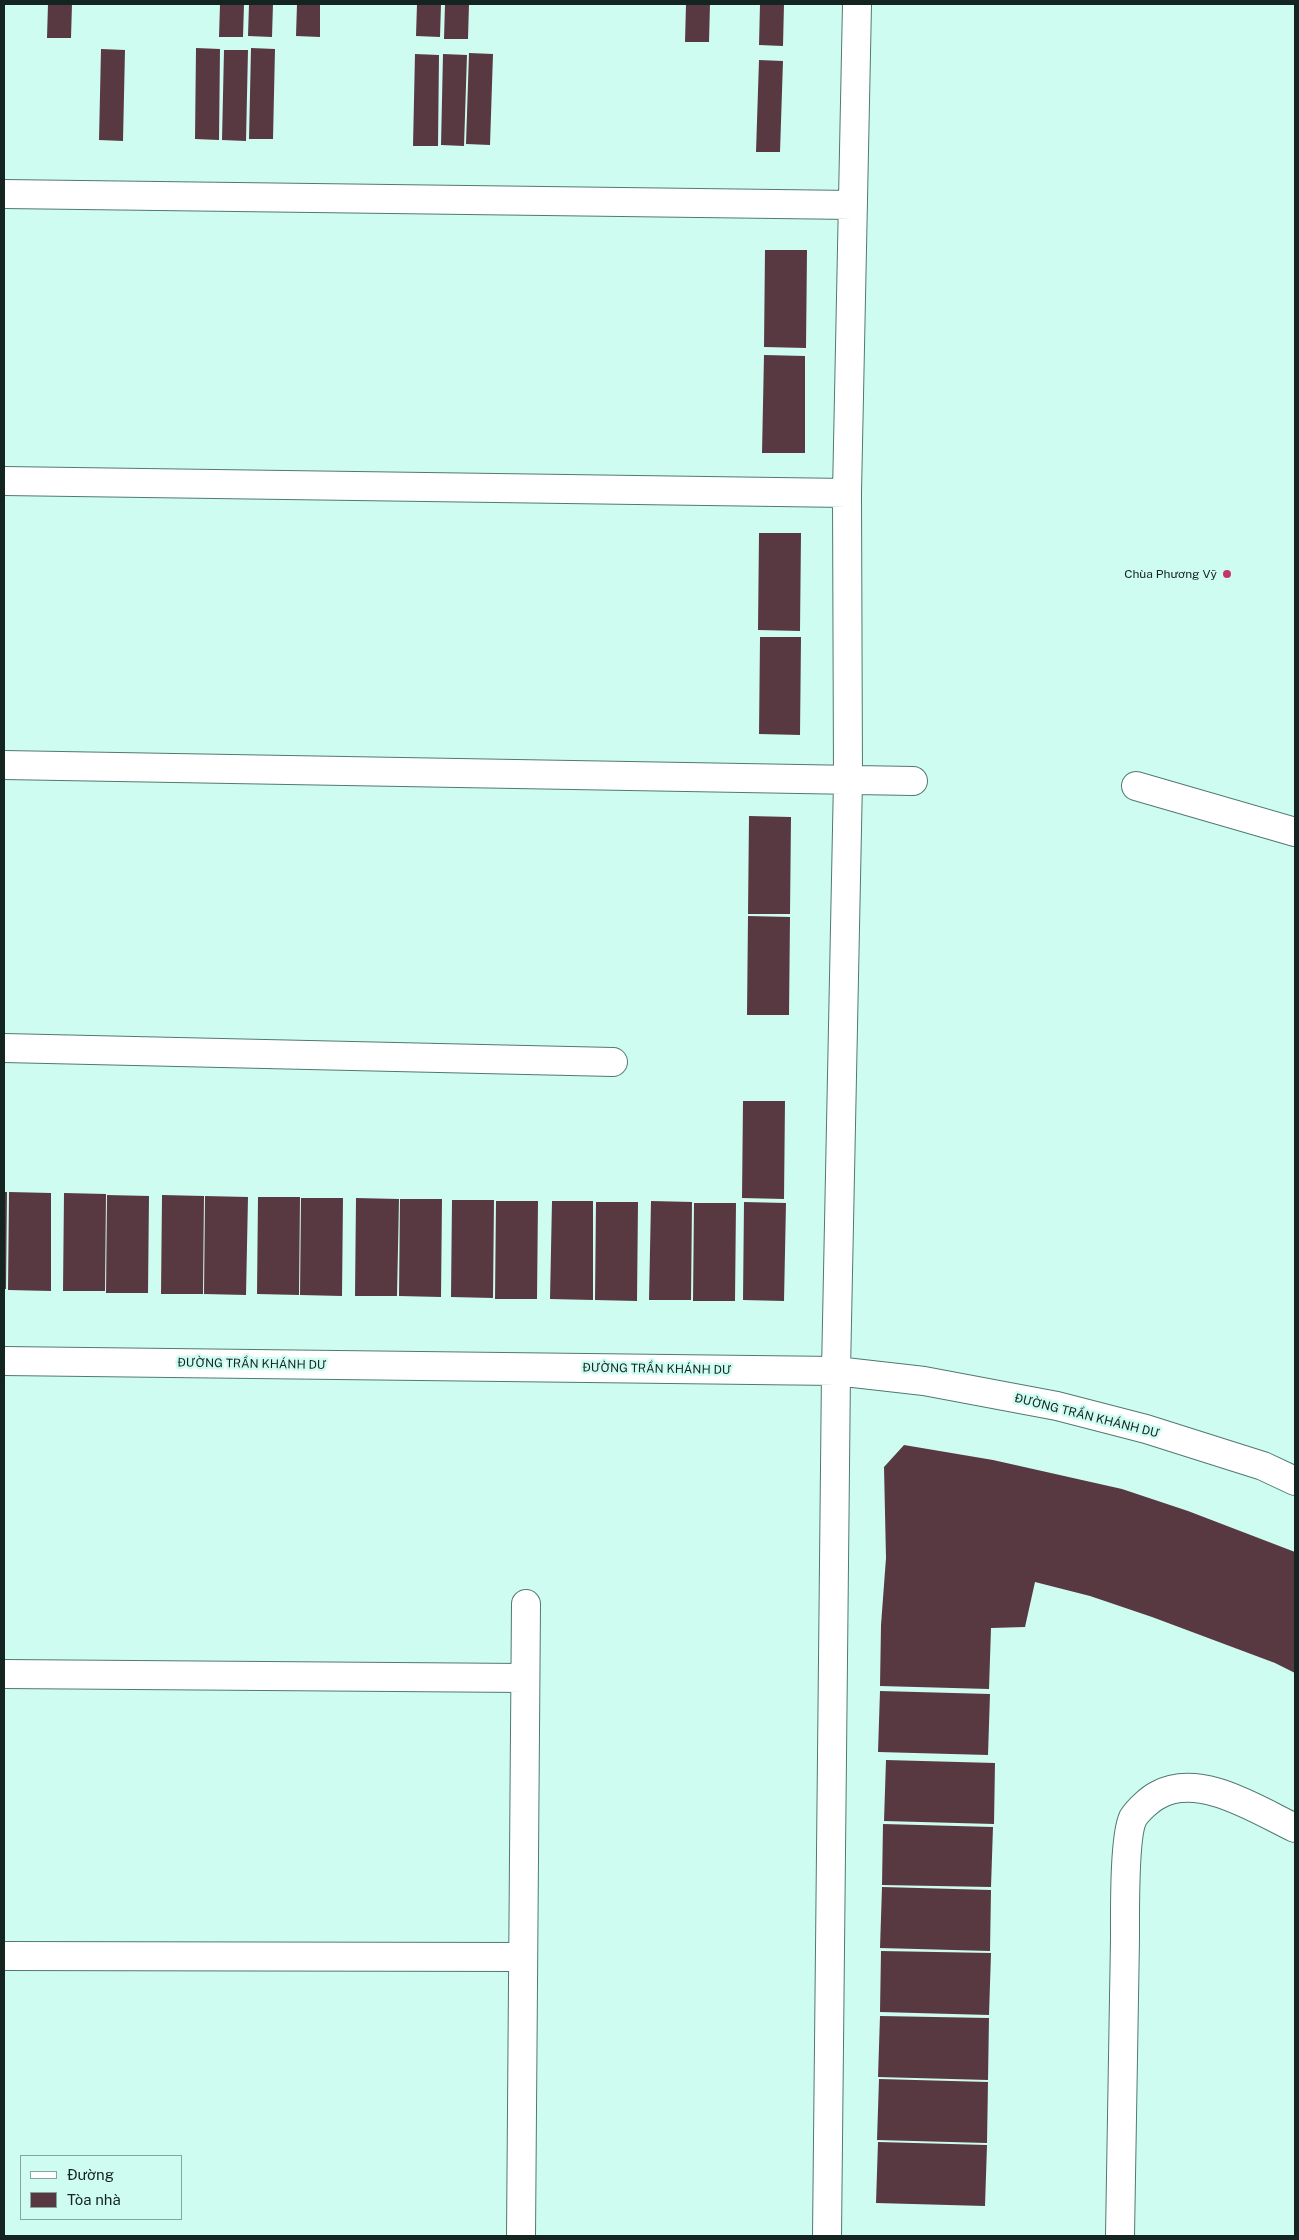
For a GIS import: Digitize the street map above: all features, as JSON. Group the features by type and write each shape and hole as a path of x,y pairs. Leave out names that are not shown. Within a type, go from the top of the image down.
{"street":[{"path":"826,2236 836,1371 848,780 847,493 857,4"},
{"path":"4,194 852,206"},
{"path":"4,481 847,493"},
{"path":"4,765 913,780"},
{"path":"1136,786 1295,832"},
{"path":"4,1048 613,1062"},
{"name":"ĐƯỜNG TRẦN KHÁNH DƯ","path":"4,1361 836,1371 924,1381 1057,1406 1146,1430 1254,1463 1295,1481"},
{"path":"521,2236 526,1604"},
{"path":"4,1674 524,1678"},
{"path":"1120,2236 1125,1909 1128,1846 1133,1818 1158,1794 1189,1786 1221,1794 1295,1828"},
{"path":"4,1956 522,1957"}],"building":[{"path":"48,4 72,4 71,38 47,38"},
{"path":"220,4 244,4 243,37 219,37"},
{"path":"249,4 273,4 272,37 248,36"},
{"path":"297,4 320,4 320,37 296,36"},
{"path":"417,4 441,4 440,37 416,36"},
{"path":"445,4 469,4 468,39 444,39"},
{"path":"686,4 710,4 709,42 685,42"},
{"path":"760,4 784,4 783,46 759,45"},
{"path":"196,48 220,49 219,140 195,139"},
{"path":"251,48 275,49 273,139 249,139"},
{"path":"101,49 125,50 123,141 99,140"},
{"path":"224,50 248,50 246,141 222,140"},
{"path":"469,53 493,54 490,145 466,144"},
{"path":"415,54 439,55 438,146 413,146"},
{"path":"443,54 467,55 464,146 441,145"},
{"path":"759,60 783,61 780,152 756,152"},
{"path":"765,250 807,250 806,348 764,347"},
{"path":"764,355 805,356 805,453 762,453"},
{"path":"759,533 801,533 800,631 758,630"},
{"path":"760,637 801,637 800,735 759,734"},
{"path":"749,816 791,817 790,914 748,914"},
{"path":"748,916 790,917 789,1015 747,1015"},
{"path":"743,1101 785,1101 784,1199 742,1198"},
{"path":"4,1192 7,1192 6,1289 4,1289"},
{"path":"9,1192 51,1193 51,1291 8,1290"},
{"path":"64,1193 106,1194 105,1291 63,1291"},
{"path":"107,1195 149,1196 148,1293 106,1293"},
{"path":"162,1195 204,1196 203,1294 161,1294"},
{"path":"205,1196 248,1197 246,1295 204,1294"},
{"path":"258,1197 300,1197 299,1295 257,1294"},
{"path":"301,1198 343,1198 342,1296 300,1295"},
{"path":"356,1198 399,1199 397,1296 355,1296"},
{"path":"400,1199 442,1199 441,1297 399,1296"},
{"path":"452,1200 494,1200 493,1298 451,1297"},
{"path":"496,1201 538,1201 537,1299 495,1299"},
{"path":"552,1201 593,1201 593,1300 550,1299"},
{"path":"651,1201 692,1202 691,1300 649,1300"},
{"path":"596,1202 638,1202 637,1301 595,1300"},
{"path":"744,1202 786,1203 784,1301 743,1300"},
{"path":"694,1203 736,1203 735,1301 693,1301"},
{"path":"904,1445 993,1460 1122,1489 1188,1511 1295,1552 1295,1673 1275,1663 1152,1617 1090,1596 1035,1582 1025,1627 991,1628 989,1689 880,1686 881,1625 886,1558 884,1467"},
{"path":"880,1691 990,1694 988,1755 878,1752"},
{"path":"886,1760 995,1763 994,1824 884,1821"},
{"path":"883,1824 993,1827 991,1887 882,1885"},
{"path":"882,1887 991,1890 990,1951 880,1948"},
{"path":"881,1951 991,1953 989,2015 880,2012"},
{"path":"880,2016 989,2018 988,2080 878,2077"},
{"path":"879,2079 988,2082 987,2143 877,2140"},
{"path":"878,2142 987,2145 985,2206 876,2203"}],"place":[{"name":"Chùa Phương Vỹ","path":"1227,574"}]}
